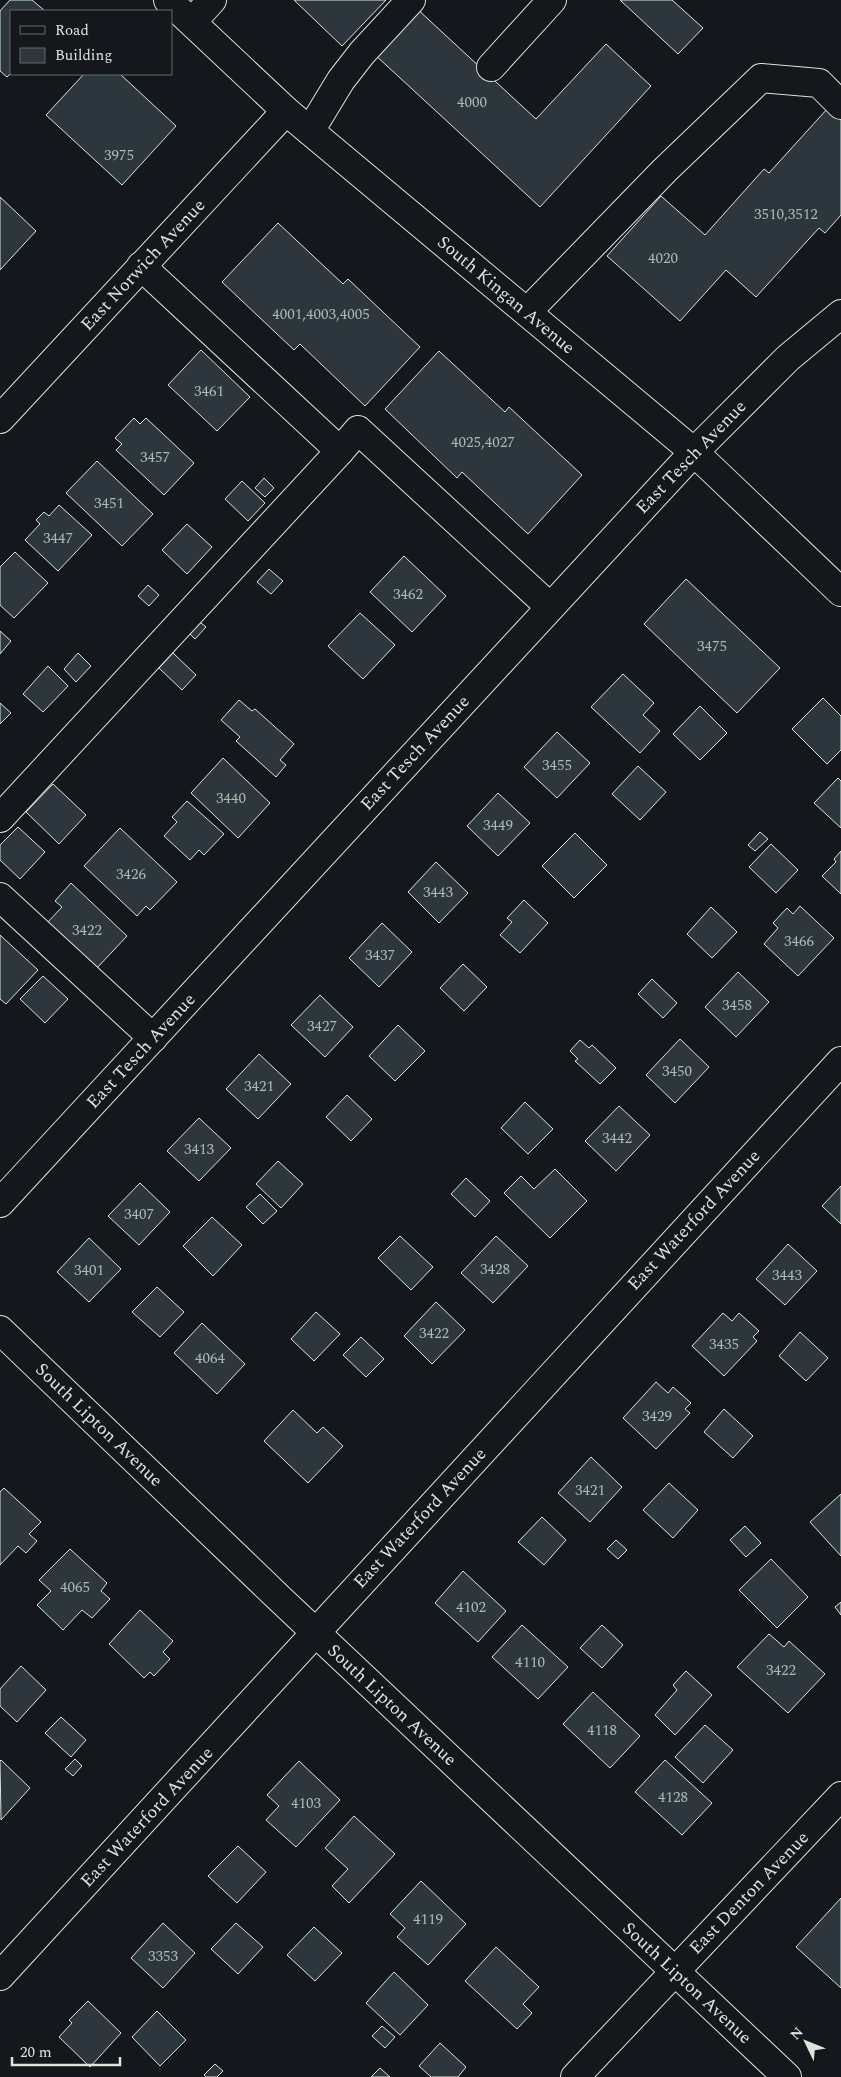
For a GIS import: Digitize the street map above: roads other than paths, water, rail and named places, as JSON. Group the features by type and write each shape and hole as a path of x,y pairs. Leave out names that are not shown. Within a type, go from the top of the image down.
{"street":[{"name":"South Kingan Avenue","path":"168,0 286,111 694,452 841,592"},
{"path":"192,22 212,0"},
{"path":"310,131 341,80 362,53 411,0"},
{"path":"491,67 552,0"},
{"path":"527,312 665,170 761,78 819,83 841,105"},
{"name":"East Norwich Avenue","path":"0,419 286,111"},
{"path":"142,266 340,451"},
{"name":"East Tesch Avenue","path":"0,1203 694,452 788,358 841,314"},
{"path":"0,818 358,430 550,607"},
{"path":"0,897 153,1038"},
{"name":"East Waterford Avenue","path":"0,1976 841,1061"},
{"name":"South Lipton Avenue","path":"0,1330 316,1633 787,2077"},
{"name":"East Denton Avenue","path":"575,2077 841,1796"}]}
